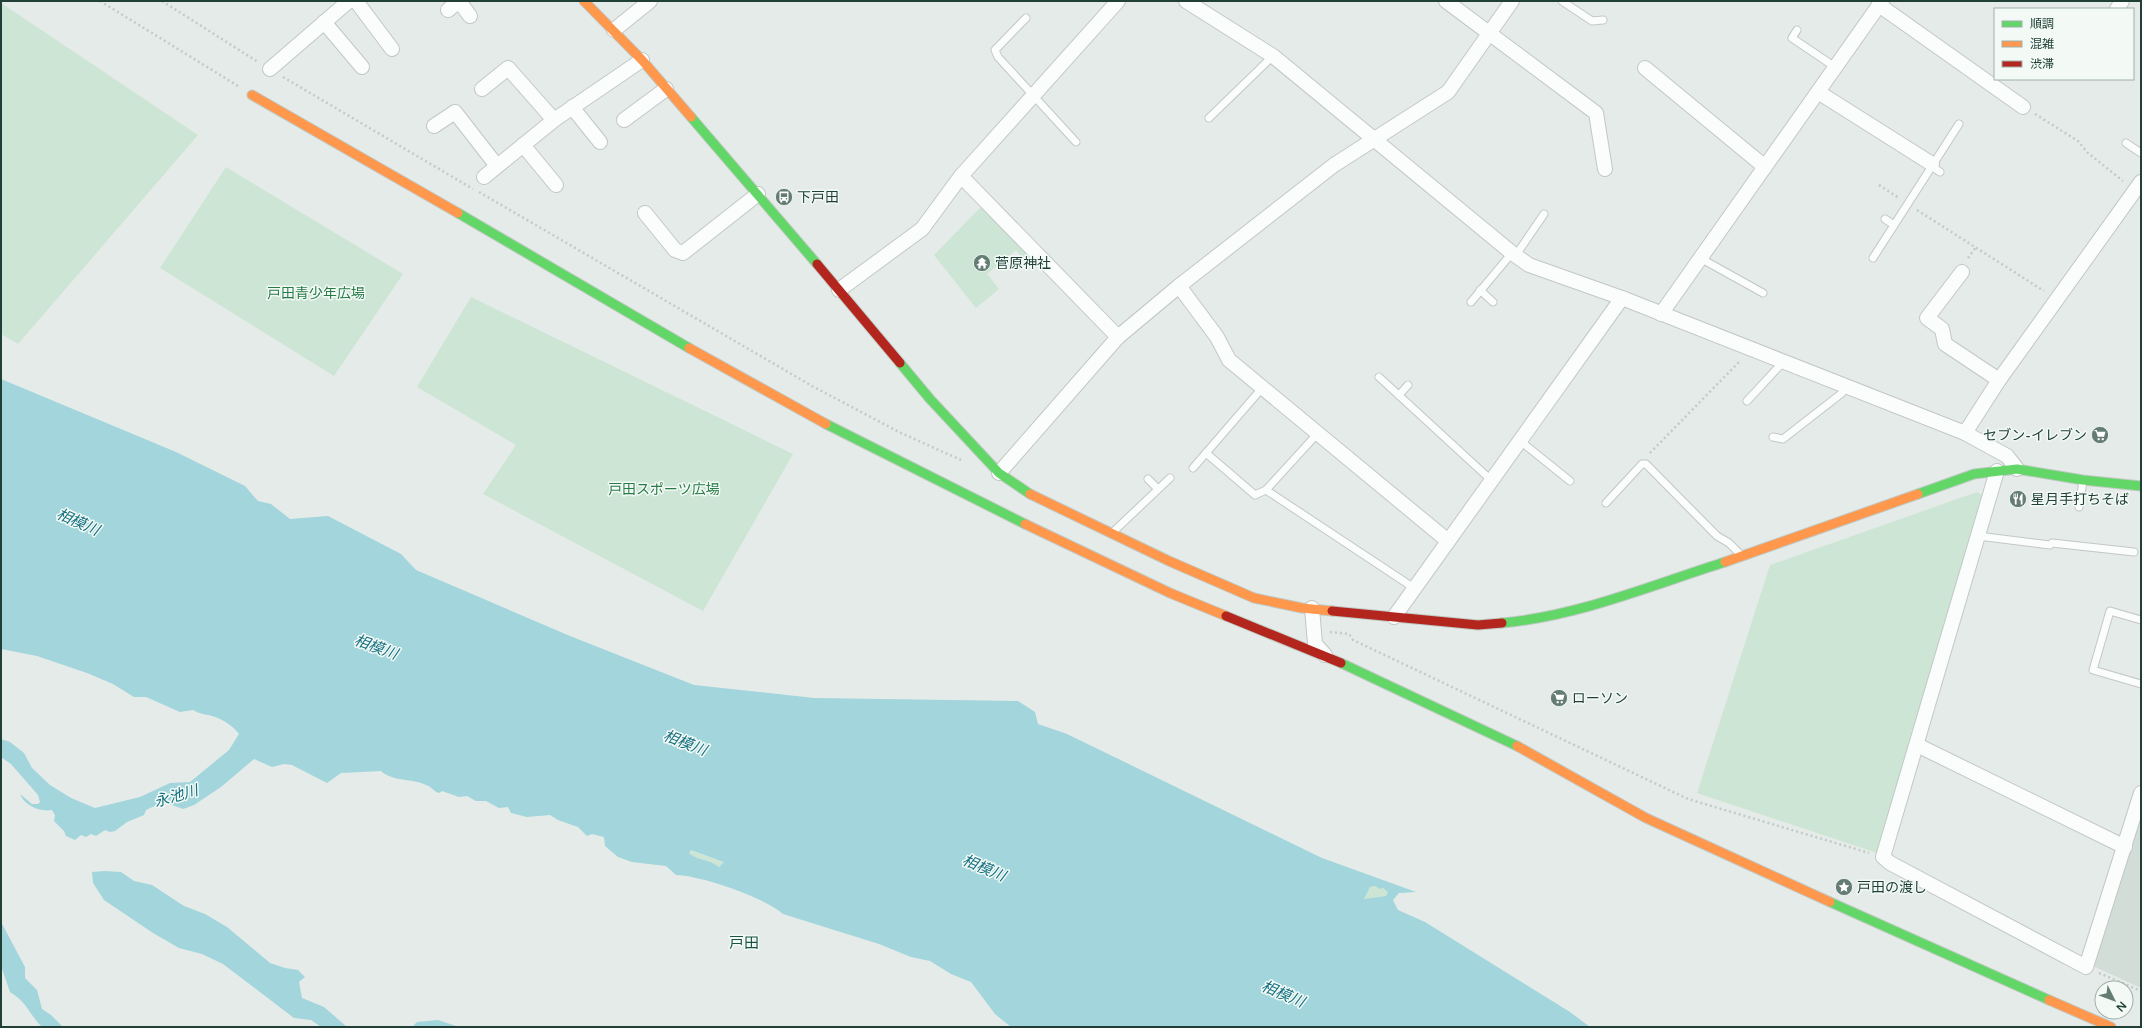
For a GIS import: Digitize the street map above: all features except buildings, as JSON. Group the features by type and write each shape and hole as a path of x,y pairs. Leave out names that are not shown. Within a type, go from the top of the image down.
{"street":[{"path":"270,69 349,1"},
{"path":"356,1 392,49"},
{"path":"584,1 642,60 840,290 930,399 999,473 1028,493 1169,561 1254,598 1312,608 1478,625 1534,620 1567,613 1742,556 1974,474 2017,469 2083,480 2141,486"},
{"path":"614,30 650,1"},
{"path":"840,290 922,229 961,176 1118,1"},
{"path":"1186,1 1273,56 1529,265 1622,298 1964,432 2007,456 2017,469"},
{"path":"1446,1 1596,113 1605,169"},
{"path":"999,473 1118,337 1179,286 1334,165 1448,92 1512,1"},
{"path":"1661,314 1881,3 1994,78"},
{"path":"455,4 470,16"},
{"path":"324,22 362,67"},
{"path":"484,177 554,120 642,60"},
{"path":"482,89 489,75 508,68 554,120"},
{"path":"1645,68 1765,167"},
{"path":"1997,80 2012,90 2023,107"},
{"path":"624,120 666,89"},
{"path":"1818,92 1935,167"},
{"path":"252,95 522,249 685,346 829,426 1003,513 1170,593 1325,655 1517,746 1646,818 1978,970 2111,1027"},
{"path":"572,108 600,142"},
{"path":"434,126 455,112 497,166"},
{"path":"523,145 556,185"},
{"path":"961,176 1118,337"},
{"path":"1964,432 1999,380 2138,186"},
{"path":"645,213 675,250 683,253 758,194"},
{"path":"1962,272 1922,315 1942,329 1945,344 1999,380"},
{"path":"1179,286 1217,337 1229,360 1448,541"},
{"path":"1394,617 1519,440 1622,298"},
{"path":"1997,471 1883,857 1890,863 2086,967 2141,793"},
{"path":"1312,608 1315,644 1325,655"},
{"path":"1917,745 2124,847"}],"lane":[{"path":"1562,1 1592,21 1603,20"},
{"path":"1026,18 995,50 998,57 1076,142"},
{"path":"1797,30 1792,38 1835,67"},
{"path":"1209,118 1273,56"},
{"path":"1873,258 1908,204 1935,167 1959,124"},
{"path":"2126,143 2141,153"},
{"path":"1471,302 1480,290 1514,254 1544,214"},
{"path":"1885,219 1894,225"},
{"path":"1700,258 1763,293"},
{"path":"1480,290 1493,302"},
{"path":"1747,401 1784,361"},
{"path":"1379,377 1491,480"},
{"path":"1399,395 1408,385"},
{"path":"1774,437 1783,439 1842,393 1847,386"},
{"path":"1193,468 1263,387"},
{"path":"1206,453 1255,495 1266,490 1318,433"},
{"path":"1519,440 1570,482"},
{"path":"1606,503 1642,464 1646,464 1717,536 1729,543 1742,556"},
{"path":"1112,534 1170,478"},
{"path":"1148,479 1158,489"},
{"path":"2079,507 2083,480"},
{"path":"1266,490 1414,588"},
{"path":"1978,536 2050,545 2052,543 2134,552"},
{"path":"2141,620 2110,611 2093,670 2141,684"}],"path":[{"path":"100,1 252,95"},
{"path":"162,1 270,69 726,337 901,433 963,461"},
{"path":"2023,107 2078,141 2088,153 2138,186"},
{"path":"1879,185 2056,300"},
{"path":"1646,464 1645,458 1751,349"},
{"path":"1314,630 1349,634 1352,640 1688,798 1883,857"},
{"path":"2086,967 2141,991"}],"shaded area":[{"path":"2141,814 2141,988 2134,985 2134,980 2124,980 2093,966"}],"green space":[{"path":"1,3 198,135 18,344 1,334"},
{"name":"戸田青少年広場","path":"226,167 403,274 334,376 160,268"},
{"path":"983,205 1034,259 1028,264 1016,250 987,274 999,289 976,308 934,255"},
{"name":"戸田スポーツ広場","path":"471,297 793,454 703,611 483,494 516,445 417,387"},
{"path":"1977,492 1985,497 1883,855 1697,793 1770,565"},
{"path":"691,850 724,862 719,867 712,863 699,860 689,853"},
{"path":"1375,886 1380,889 1383,888 1388,892 1386,896 1367,900 1364,899 1370,887"}],"water":[{"path":"1,379 176,452 245,486 258,501 271,504 290,519 328,516 401,554 416,570 570,636 694,685 814,698 1018,701 1035,712 1038,724 1067,734 1322,858 1416,892 1399,893 1393,900 1398,910 1425,922 1570,1012 1590,1027 1011,1027 995,1014 971,982 951,974 930,961 911,957 879,944 783,914 774,907 747,894 716,883 688,876 676,875 666,866 632,862 618,857 605,846 604,837 592,834 587,836 578,827 558,820 550,815 527,817 511,813 508,807 499,808 486,801 476,801 467,796 459,797 442,791 439,793 421,783 391,777 381,771 341,773 327,783 292,765 284,764 272,767 254,759 221,787 194,805 183,809 166,803 159,804 146,810 144,815 127,822 115,831 110,832 105,830 96,836 91,834 86,837 81,835 75,840 66,836 64,831 54,821 55,815 52,810 37,809 29,805 22,798 20,794 32,804 38,804 40,802 38,795 11,764 1,757 1,739 10,742 24,753 32,768 50,785 71,798 95,808 140,797 170,783 190,782 229,750 239,734 228,724 215,717 193,710 180,712 146,697 134,697 113,684 87,673 37,656 1,649","holes":["691,850 724,862 719,867 711,862 692,855 689,853","1375,886 1380,889 1383,888 1388,892 1386,896 1364,899 1370,887"]},
{"path":"92,872 121,872 134,881 152,885 184,906 205,914 227,927 270,963 285,968 298,970 305,977 299,982 302,998 324,1007 347,1027 321,1027 311,1020 294,1018 223,964 202,954 179,948 153,933 104,900 93,883"},
{"path":"1,922 25,967 25,978 37,990 42,1009 51,1015 63,1027 42,1027 24,1004 10,992 1,966"},
{"path":"438,1020 459,1027 412,1027 417,1022"}],"traffic: fast":[{"path":"691,117 817,264"},
{"path":"458,213 689,348"},
{"path":"900,363 930,399 999,473 1030,494"},
{"path":"826,424 1025,524"},
{"path":"1918,494 1974,474 2017,469 2083,480 2141,486"},
{"path":"1502,623 1559,614 1587,607 1725,562"},
{"path":"1341,663 1517,746"},
{"path":"1830,902 2049,1000"}],"traffic: slow":[{"path":"584,1 642,60 691,117"},
{"path":"252,95 458,213"},
{"path":"689,348 826,424"},
{"path":"1030,494 1169,561 1254,598 1302,608 1332,611"},
{"path":"1725,562 1918,494"},
{"path":"1025,524 1170,593 1226,616"},
{"path":"1517,746 1646,818 1830,902"},
{"path":"2049,1000 2111,1027"}],"traffic: jam":[{"path":"817,264 900,363"},
{"path":"1332,611 1478,625 1502,623"},
{"path":"1226,616 1341,663"}],"place":[{"name":"下戸田","path":"784,197"},
{"name":"菅原神社","path":"982,263"},
{"name":"セブン-イレブン","path":"2100,435"},
{"name":"星月手打ちそば","path":"2018,499"},
{"name":"ローソン","path":"1559,698"},
{"name":"戸田の渡し","path":"1844,887"}],"district":[{"name":"戸田","path":"744,943"}],"water label":[{"name":"相模川","path":"78,522"},
{"name":"相模川","path":"376,647"},
{"name":"相模川","path":"685,743"},
{"name":"永池川","path":"176,796"},
{"name":"相模川","path":"984,868"},
{"name":"相模川","path":"1283,994"}]}
